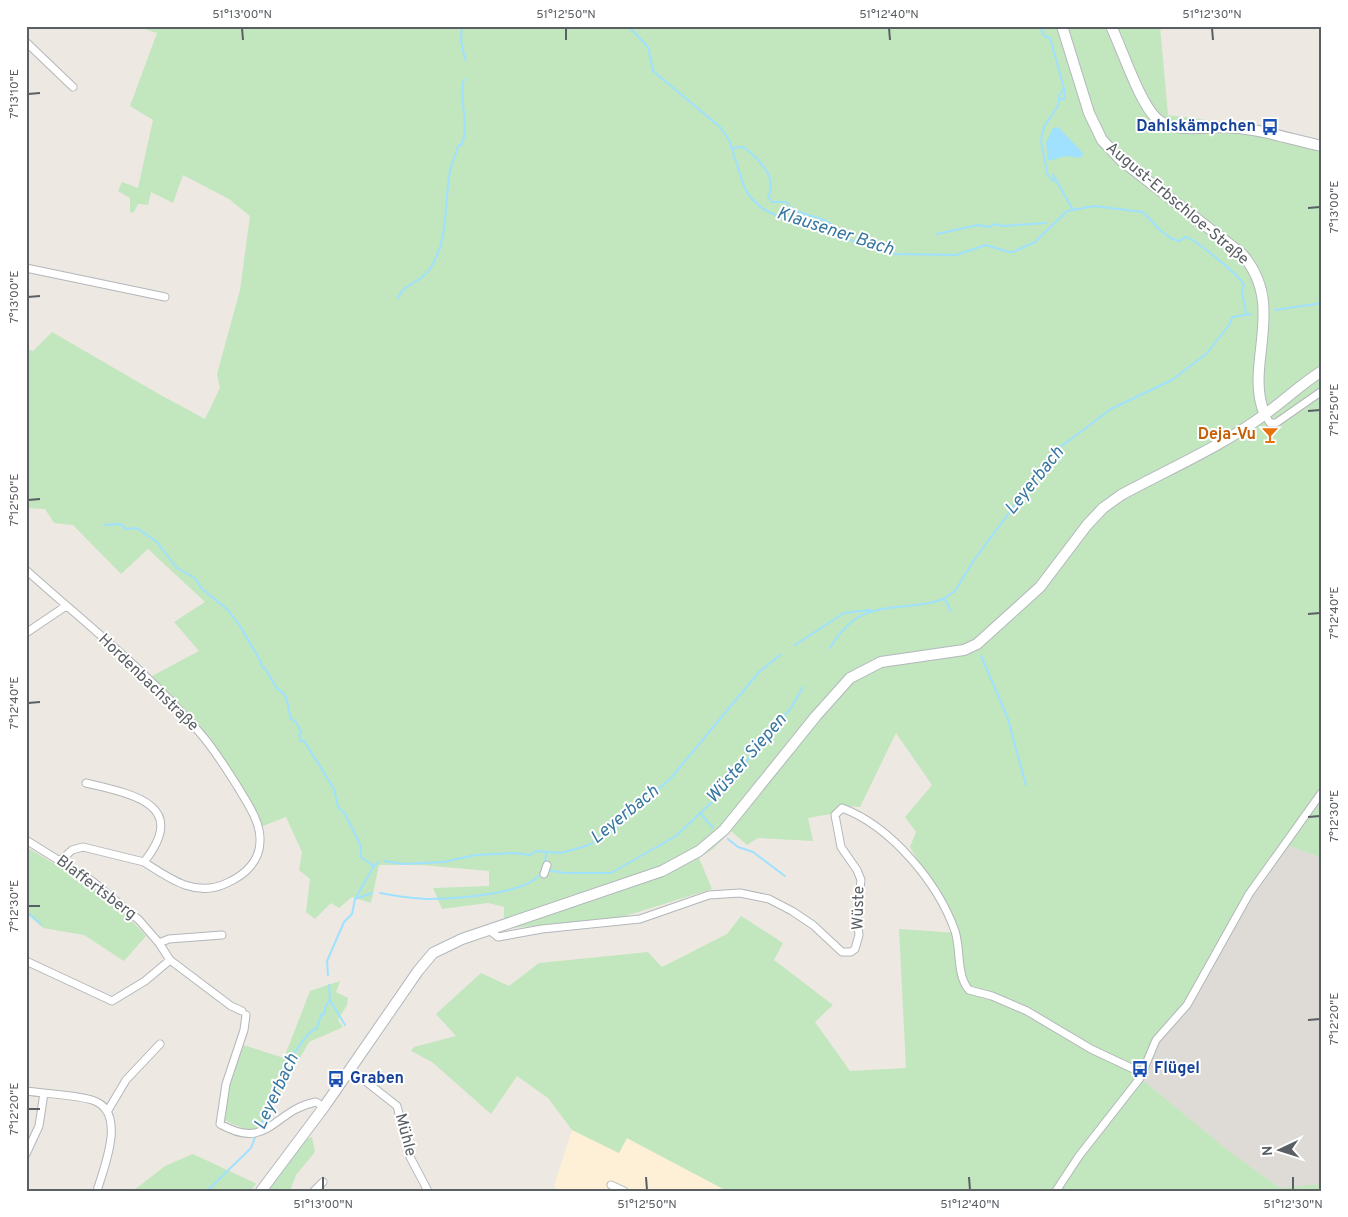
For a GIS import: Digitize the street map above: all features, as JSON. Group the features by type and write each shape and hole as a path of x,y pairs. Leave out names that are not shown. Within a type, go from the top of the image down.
{"main road":[{"name":"August-Erbschloe-Straße","path":"1062,26 1089,114 1102,140 1121,160 1242,254 1255,272 1261,289 1264,315 1259,399 1265,415"},
{"path":"1112,26 1144,100 1158,120 1180,127 1227,127 1255,130 1322,146"},
{"path":"261,1191 324,1107 426,960 441,949 462,939 662,871 699,851 724,830 816,716 850,678 882,662 964,650 977,644 1040,588 1087,525 1103,508 1121,495 1265,415 1306,381 1322,371"}],"street":[{"path":"26,42 73,87"},
{"path":"26,268 165,297"},
{"path":"1265,415 1270,423 1276,423 1322,391"},
{"name":"Hordenbachstraße","path":"26,570 176,706 202,735 244,797 259,830 258,856 248,869 238,878 213,888 200,889 185,886 171,880 144,862 83,847 72,850 61,860"},
{"path":"26,633 66,606"},
{"path":"86,783 130,793 152,806 158,813 161,822 159,841 144,862"},
{"path":"1056,1191 1079,1156 1142,1074 1156,1040 1187,1005 1249,894 1322,792"},
{"name":"Wüste","path":"489,930 498,937 542,929 640,918 709,895 740,893 769,899 792,911 813,925 842,952 851,952 855,949 859,935 857,916 861,886 857,870 839,839 835,815 842,808 870,823 900,846 915,862 955,931 963,980 969,990 992,996 1027,1011 1091,1049 1142,1074"},
{"name":"Blaffertsberg","path":"26,840 92,881 139,920 159,943 170,960 231,1006 244,1013 244,1030 226,1084 219,1120 222,1125 258,1133 292,1110 316,1102 324,1107"},
{"path":"544,874 547,865"},
{"path":"159,943 169,939 222,935"},
{"path":"26,960 112,1001 145,981 170,960"},
{"path":"107,1112 126,1080 160,1044"},
{"name":"Mühle","path":"350,1069 397,1106 410,1157 428,1191"},
{"path":"26,1091 93,1101 107,1112 111,1129 111,1140 97,1191"},
{"path":"26,1154 39,1126 44,1094"},
{"path":"314,1191 323,1182"},
{"path":"611,1185 624,1191"}],"shaded area":[{"path":"1284,844 1322,858 1322,1186 1280,1188 1230,1152 1138,1076 1191,992 1233,914"},
{"path":"572,1130 619,1153 626,1138 727,1191 559,1191 554,1186"}],"green space":[{"path":"135,26 1160,26 1168,115 1268,128 1322,143 1322,858 1284,844 1233,914 1191,992 1138,1076 1230,1152 1280,1188 1322,1184 1322,1191 727,1191 627,1138 619,1153 572,1130 548,1098 517,1076 491,1114 432,1062 411,1051 414,1047 456,1036 436,1014 481,973 509,986 539,963 648,952 662,967 727,934 741,916 783,943 774,960 833,1005 815,1022 850,1071 906,1068 899,929 958,933 954,922 910,847 916,832 905,817 932,785 896,733 860,807 842,806 836,813 808,818 813,841 758,838 747,845 731,831 713,849 699,858 712,889 622,917 504,929 504,907 488,903 442,909 433,888 489,886 489,871 421,865 379,865 371,903 352,897 339,908 331,903 315,919 306,912 310,879 299,870 302,852 286,817 263,826 233,772 209,738 182,706 167,692 224,767 152,676 199,651 174,622 205,602 148,549 121,574 73,525 54,523 45,509 26,508 26,349 33,351 52,332 205,419 220,388 217,374 240,290 250,216 229,199 183,175 173,203 151,192 148,205 138,204 134,212 130,213 130,198 118,191 122,182 138,188 153,120 130,106 157,33"},
{"path":"26,847 74,876 105,898 146,936 124,961 84,935 43,928 26,913"},
{"path":"340,981 336,992 348,998 347,1005 338,1020 343,1027 309,1042 274,1104 264,1130 243,1128 223,1119 230,1084 243,1045 284,1058 310,991"},
{"path":"312,1137 315,1152 296,1175 290,1191 266,1191 307,1139"},
{"path":"193,1154 256,1184 250,1191 133,1191 165,1166"}],"water":[{"path":"1058,127 1083,153 1081,158 1066,156 1048,161 1046,142 1053,128"}],"waterway":[{"path":"462,26 461,41 465,60"},
{"name":"Klausener Bach","path":"628,26 648,47 653,71 720,127 729,140 745,189 752,199 763,209 784,219 894,254 956,255 986,245 1013,252 1035,242 1067,211 1094,206 1143,212 1161,231 1172,239 1180,241 1185,237 1190,239 1226,266 1241,280 1244,285 1242,292 1246,313"},
{"path":"1036,26 1042,30 1044,36 1050,38 1064,88 1059,96 1059,104 1044,127 1041,140 1047,173 1052,180 1057,182 1072,208"},
{"path":"398,298 403,290 426,274 440,248 445,222 450,171 458,146 462,144 464,136 465,120 462,95 464,79"},
{"path":"1060,100 1065,98 1064,88"},
{"path":"732,148 744,147 760,162 769,175 771,190 768,197 772,202 786,202 796,211 826,221 832,225 830,234"},
{"path":"1053,175 1057,181"},
{"path":"937,234 978,225 989,227 995,224 1003,226 1046,223"},
{"name":"Leyerbach","path":"1275,310 1322,303"},
{"name":"Leyerbach","path":"830,648 841,633 852,622 863,615 887,608 934,602 943,599 955,591 974,560 1054,452 1111,409 1172,380 1206,354 1230,324 1232,317 1251,314"},
{"path":"105,525 121,524 126,529 137,528 157,542 177,568 195,578 201,588 228,610 240,626 260,660 262,667 265,668 277,689 284,694 291,719 295,721 301,731 299,735 301,741 304,741 334,789 338,807 345,814 361,846 361,857 374,866"},
{"path":"944,598 951,611"},
{"path":"795,645 844,613 870,610"},
{"name":"Leyerbach","path":"385,861 403,864 443,862 476,855 515,853 530,855 536,851 561,853 589,845 617,825 671,778 759,672 780,655"},
{"path":"981,656 1007,716 1026,785"},
{"name":"Leyerbach","path":"547,870 565,873 611,873 676,836 731,784 739,770 791,708 803,687"},
{"name":"Wüster Siepen","path":"700,813 713,828"},
{"name":"Wüster Siepen","path":"728,839 738,847 753,852 785,876"},
{"path":"544,864 547,852"},
{"path":"355,899 374,866 379,862"},
{"name":"Leyerbach","path":"380,893 426,899 470,897 505,891 521,886 533,880 541,873"},
{"name":"Leyerbach","path":"328,975 327,961 344,922 352,914 355,899 372,893"},
{"path":"27,912 41,924"},
{"name":"Leyerbach","path":"259,1129 292,1058 300,1044 317,1028 321,1015 325,1013 325,1008 330,1000 329,985"},
{"path":"330,1000 345,1025"},
{"name":"Leyerbach","path":"207,1191 251,1148 256,1135"}],"place":[{"name":"Dahlskämpchen","path":"1270,127"},
{"name":"Deja-Vu","path":"1270,435"},
{"name":"Flügel","path":"1140,1069"},
{"name":"Graben","path":"336,1079"}]}
